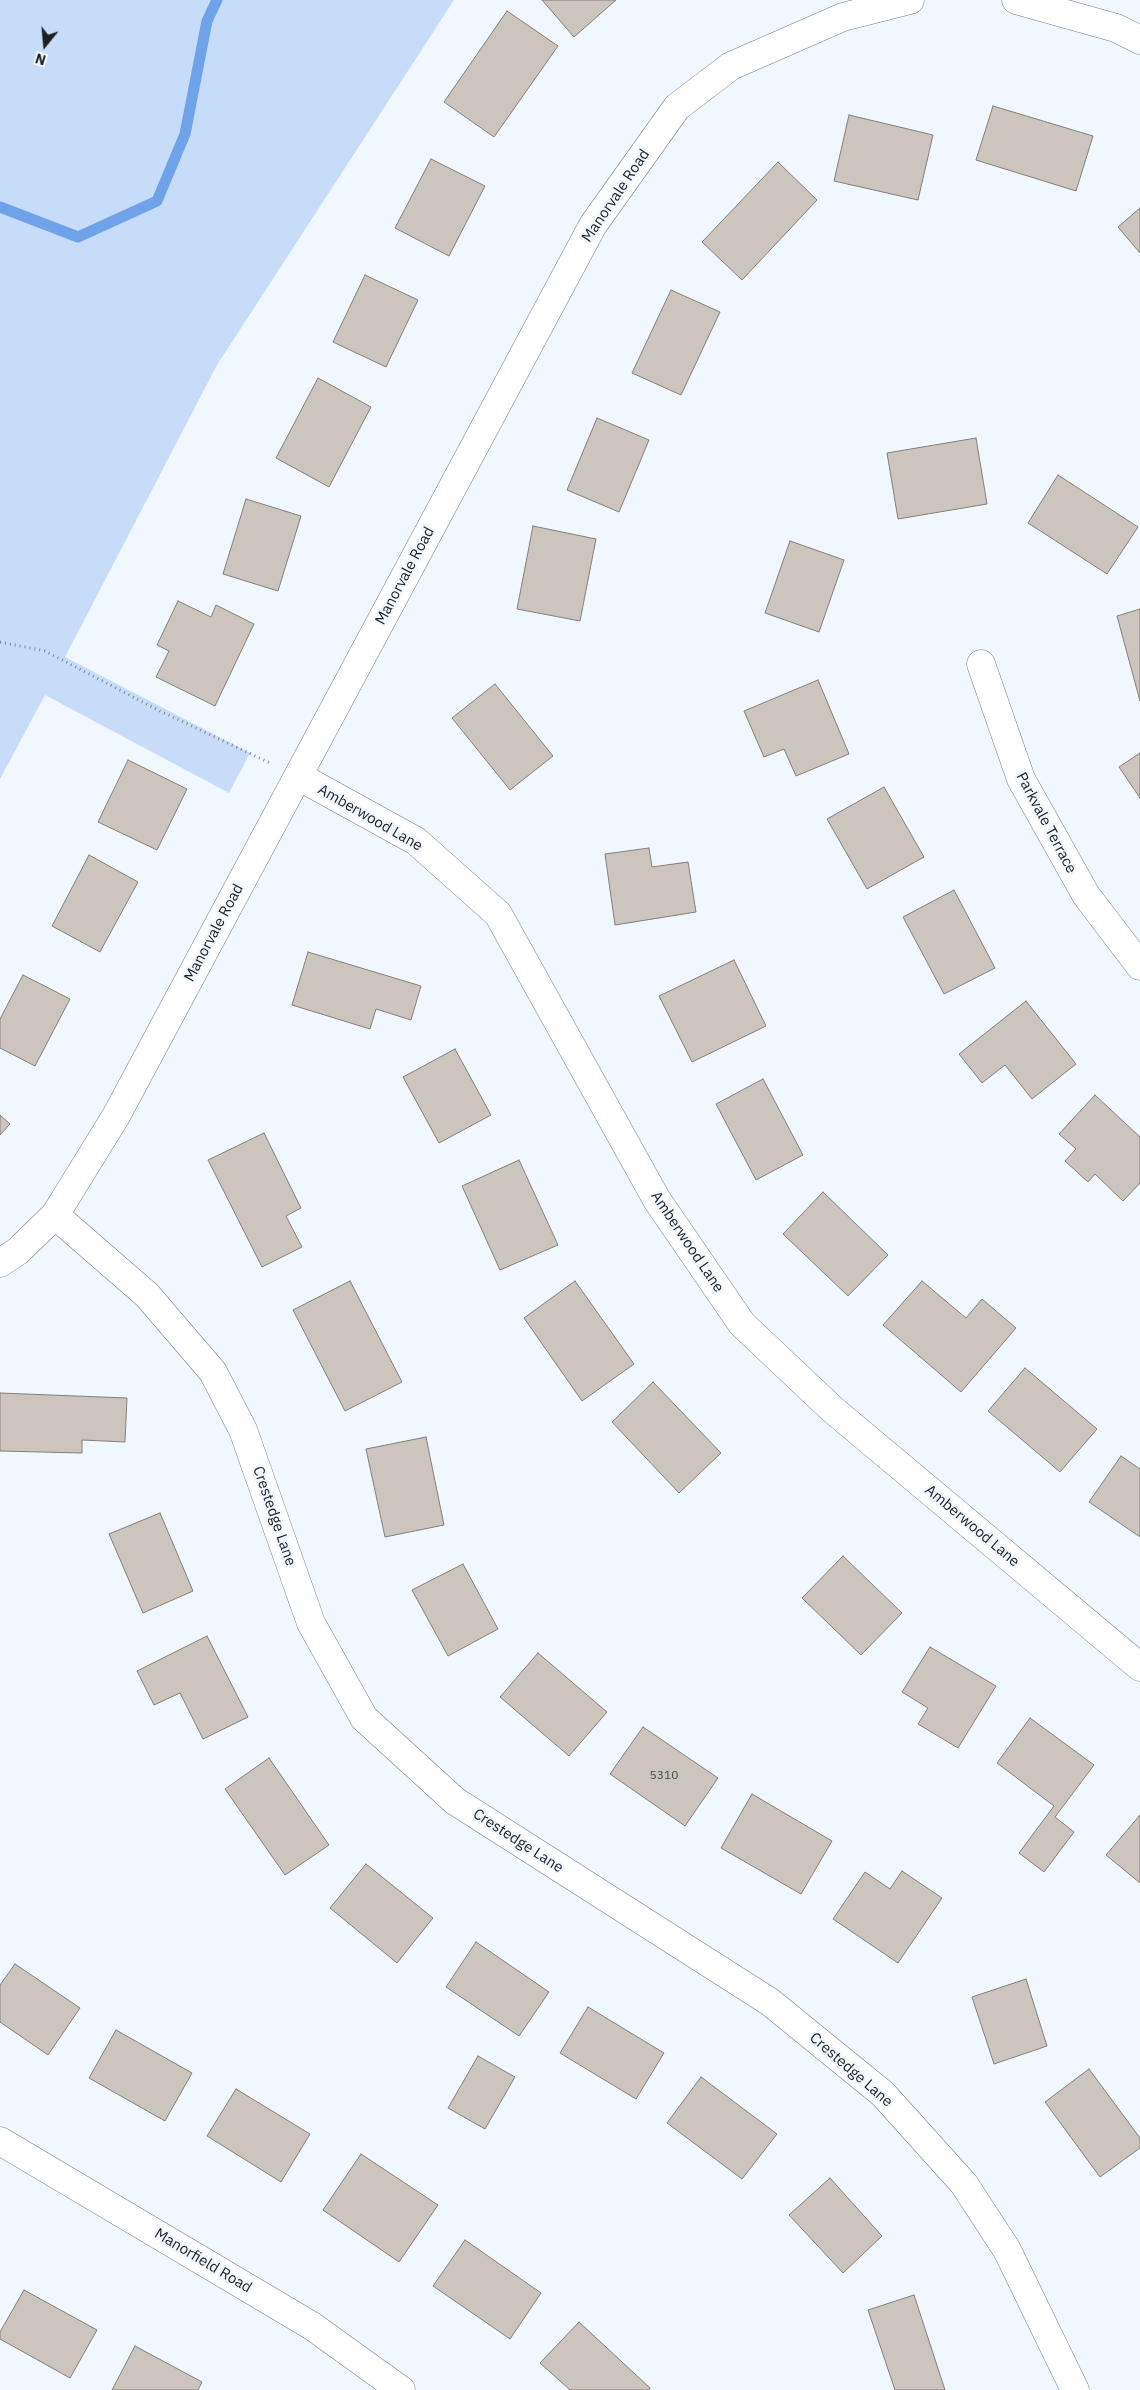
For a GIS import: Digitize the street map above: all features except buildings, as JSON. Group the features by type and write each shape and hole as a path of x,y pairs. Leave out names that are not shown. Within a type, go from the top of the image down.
{"street":[{"name":"Manorvale Road","path":"0,1263 18,1251 55,1215 116,1116 593,225 678,107 731,66 843,17 910,0"},
{"path":"1016,0 1116,28 1140,40"},
{"name":"Parkvale Terrace","path":"981,664 1021,780 1086,895 1140,966"},
{"name":"Amberwood Lane","path":"298,776 416,841 498,914 657,1200 742,1324 832,1409 1140,1666"},
{"name":"Crestedge Lane","path":"55,1215 147,1295 212,1372 244,1430 312,1623 364,1718 455,1801 770,2002 883,2094 964,2184 1007,2250 1075,2390"},
{"name":"Manorfield Road","path":"0,2141 312,2326 401,2390"}],"path":[{"path":"0,642 45,651 160,711 298,776"}],"shaded area":[{"path":"0,0 454,0 217,365 65,657 250,753 229,793 45,695 0,779"}],"waterway":[{"path":"0,207 78,237 157,201 185,134 207,21 217,0"}]}
